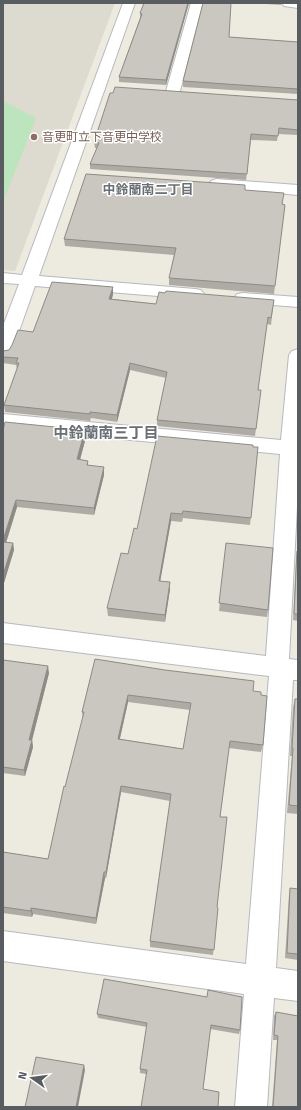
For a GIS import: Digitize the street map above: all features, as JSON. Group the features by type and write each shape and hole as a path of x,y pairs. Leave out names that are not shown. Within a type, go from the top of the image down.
{"street":[{"path":"3,351 67,174 106,87 129,3"},
{"path":"173,92 197,3"},
{"path":"288,3 298,4"},
{"path":"158,90 188,93"},
{"path":"67,174 82,175"},
{"path":"205,183 298,190"},
{"path":"3,278 209,295"},
{"path":"228,296 298,302"},
{"path":"252,1107 286,668 298,355"},
{"path":"3,421 294,448"},
{"path":"3,633 286,668"},
{"path":"3,946 298,986"}],"shaded area":[{"name":"音更町立下音更中学校","path":"3,3 115,3 15,271 3,270"}],"green space":[{"path":"3,101 36,118 3,202"}],"building":[{"path":"144,3 188,3 166,80 119,77 142,14 140,13"},
{"path":"203,3 231,3 229,37 298,42 298,89 183,81"},
{"path":"115,87 298,100 298,130 279,128 278,136 251,134 247,174 90,164 99,143 94,142 110,93 113,93"},
{"path":"86,174 245,185 245,190 284,193 282,204 285,205 275,286 169,278 176,248 64,239"},
{"path":"52,282 113,287 109,299 156,304 159,292 165,293 166,291 274,300 271,318 268,317 258,390 261,390 256,429 157,420 167,372 130,363 117,415 90,412 90,414 4,405 19,363 16,363 18,358 3,357 3,351 9,350 18,330 33,332"},
{"path":"5,422 85,430 77,459 88,461 87,465 104,467 94,508 16,500 3,540 3,430"},
{"path":"157,436 253,445 253,447 258,447 251,518 183,511 182,514 171,513 159,581 170,582 165,615 107,608 121,553 128,554 134,528 137,529"},
{"path":"3,542 13,543 3,575"},
{"path":"226,543 273,548 268,610 219,603"},
{"path":"297,551 298,614 294,614"},
{"path":"95,659 165,670 254,681 253,691 261,692 261,695 267,696 263,745 230,741 220,817 227,817 214,950 150,941 171,794 121,786 106,872 104,872 96,918 31,908 31,911 3,907 3,852 48,859 64,786 65,787 84,712 82,712","holes":["128,695 191,703 183,749 118,739"]},
{"path":"3,660 48,666 29,740 32,740 24,770 3,767"},
{"path":"295,699 298,699 298,806 289,805"},
{"path":"290,888 298,889 298,954 287,953"},
{"path":"104,979 207,997 208,990 242,997 240,1030 211,1025 203,1089 219,1092 218,1107 141,1107 147,1070 140,1069 147,1023 97,1014"},
{"path":"276,1012 298,1016 298,1107 273,1107 278,1036 274,1035"},
{"path":"36,1057 84,1065 76,1107 25,1107"}],"place":[{"name":"音更町立下音更中学校","path":"34,137"}],"district":[{"name":"中鈴蘭南二丁目","path":"148,189"},
{"name":"中鈴蘭南三丁目","path":"106,433"}]}
